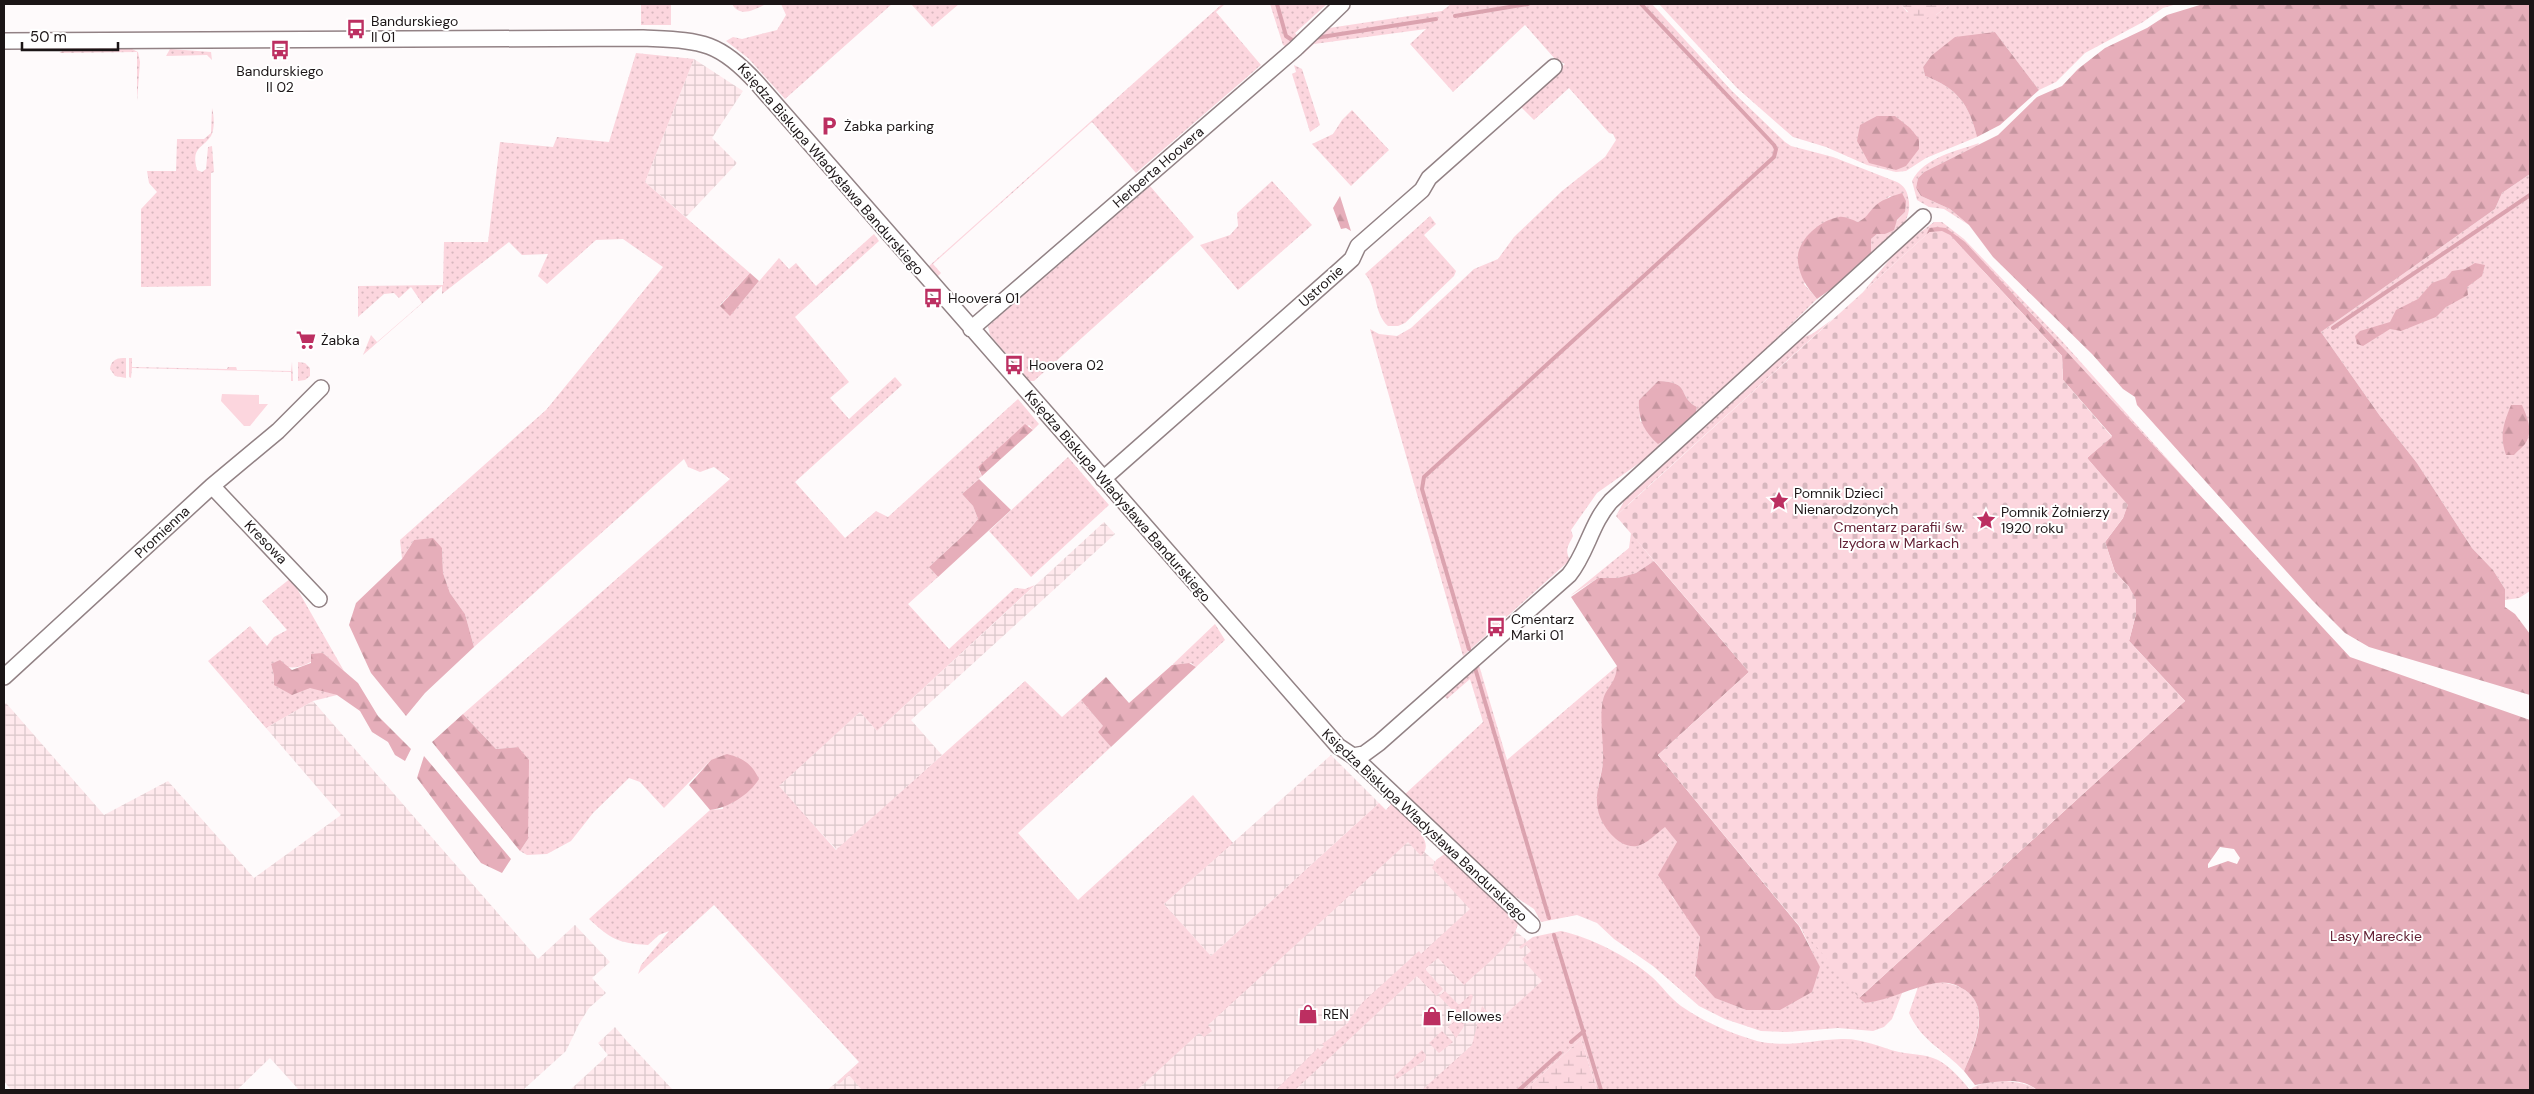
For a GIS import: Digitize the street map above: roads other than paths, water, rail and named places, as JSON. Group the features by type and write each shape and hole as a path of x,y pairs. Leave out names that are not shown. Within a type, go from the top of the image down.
{"street":[{"name":"Herberta Hoovera","path":"971,329 1342,4"},
{"name":"Księdza Biskupa Władysława Bandurskiego","path":"4,41 643,38 704,43 726,53 749,74 1338,746 1353,756 1532,925"},
{"name":"Ustronie","path":"1103,479 1352,259 1358,246 1422,190 1429,178 1554,67"},
{"path":"1353,756 1364,754 1374,747 1569,575 1576,564 1594,523 1611,501 1923,217"},
{"name":"Promienna","path":"4,677 212,486 278,431 321,388"},
{"name":"Kresowa","path":"212,486 319,599"}],"waterway":[{"path":"1277,4 1286,36 1292,40 1298,40"},
{"path":"1455,16 1528,4"},
{"path":"1469,649 1422,489 1424,477 1774,157 1776,149 1774,145 1641,4"},
{"path":"1315,38 1436,19"},
{"path":"2333,328 2530,195"},
{"path":"1475,668 1549,918"},
{"path":"1554,935 1601,1090"},
{"path":"1571,1042 1584,1031"},
{"path":"1519,1090 1560,1053"}],"place":[{"name":"Bandurskiego II 01","path":"356,29"},
{"name":"Bandurskiego II 02","path":"280,50"},
{"name":"Żabka parking","path":"829,126"},
{"name":"Hoovera 01","path":"933,298"},
{"name":"Żabka","path":"306,340"},
{"name":"Hoovera 02","path":"1014,365"},
{"name":"Pomnik Dzieci Nienarodzonych","path":"1779,501"},
{"name":"Pomnik Żołnierzy 1920 roku","path":"1986,520"},
{"name":"Cmentarz Marki 01","path":"1496,627"},
{"name":"REN","path":"1308,1014"},
{"name":"Fellowes","path":"1432,1016"}],"park label":[{"name":"Cmentarz parafii św. Izydora w Markach","path":"1899,536"},
{"name":"Lasy Mareckie","path":"2376,936"}]}
